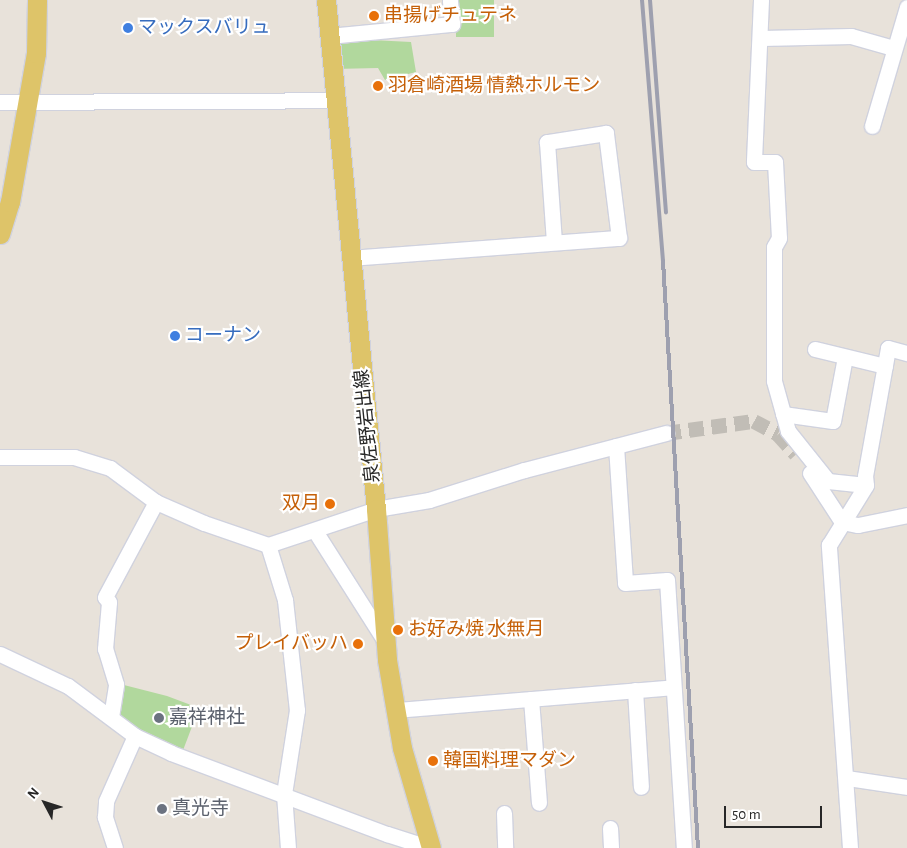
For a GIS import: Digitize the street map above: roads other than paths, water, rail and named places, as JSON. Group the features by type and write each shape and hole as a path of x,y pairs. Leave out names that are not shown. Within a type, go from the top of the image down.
{"main road":[{"path":"0,234 5,202 28,102 36,53 37,0"},
{"name":"泉佐野岩出線","path":"326,0 334,100 376,509 386,643 402,748 431,848"}],"street":[{"path":"328,36 452,24 450,0"},
{"path":"761,0 762,38 754,162 775,162 778,238 774,247 774,381 788,431 828,481 866,485"},
{"path":"872,126 892,48 907,7"},
{"path":"762,38 851,36 892,48"},
{"path":"0,102 334,100"},
{"path":"350,258 619,238 606,133 547,142 554,242"},
{"path":"850,848 847,778 829,545 866,485 865,476 888,348 907,353"},
{"path":"815,349 885,366"},
{"path":"784,414 833,421 845,357"},
{"path":"0,457 74,457 110,468 156,502 204,523 268,545 315,531 376,509 428,500 666,433"},
{"path":"616,446 626,583 667,580 684,848"},
{"path":"796,454 842,522 858,526 907,515"},
{"path":"111,717 116,684 105,649 109,602 105,597 156,502"},
{"path":"315,531 386,643"},
{"path":"268,545 285,600 297,710 284,794 288,848"},
{"path":"0,654 68,686 135,736 171,753 387,834 431,848"},
{"path":"396,710 673,687"},
{"path":"635,690 641,788"},
{"path":"531,699 539,803"},
{"path":"115,848 105,817 106,801 135,736"},
{"path":"847,778 907,786"},
{"path":"504,813 505,848"},
{"path":"610,828 611,848"}],"tunnel":[{"path":"666,433 754,421 778,434 796,454"}],"railway":[{"path":"642,0 663,261 698,848"},
{"path":"650,0 666,212"}],"place":[{"name":"串揚げチュテネ","path":"374,16"},
{"name":"マックスバリュ","path":"128,28"},
{"name":"羽倉崎酒場 情熱ホルモン","path":"378,86"},
{"name":"コーナン","path":"175,336"},
{"name":"双月","path":"330,504"},
{"name":"お好み焼 水無月","path":"398,630"},
{"name":"プレイバッハ","path":"358,644"},
{"name":"嘉祥神社","path":"159,718"},
{"name":"韓国料理マダン","path":"433,761"},
{"name":"真光寺","path":"162,809"}]}
